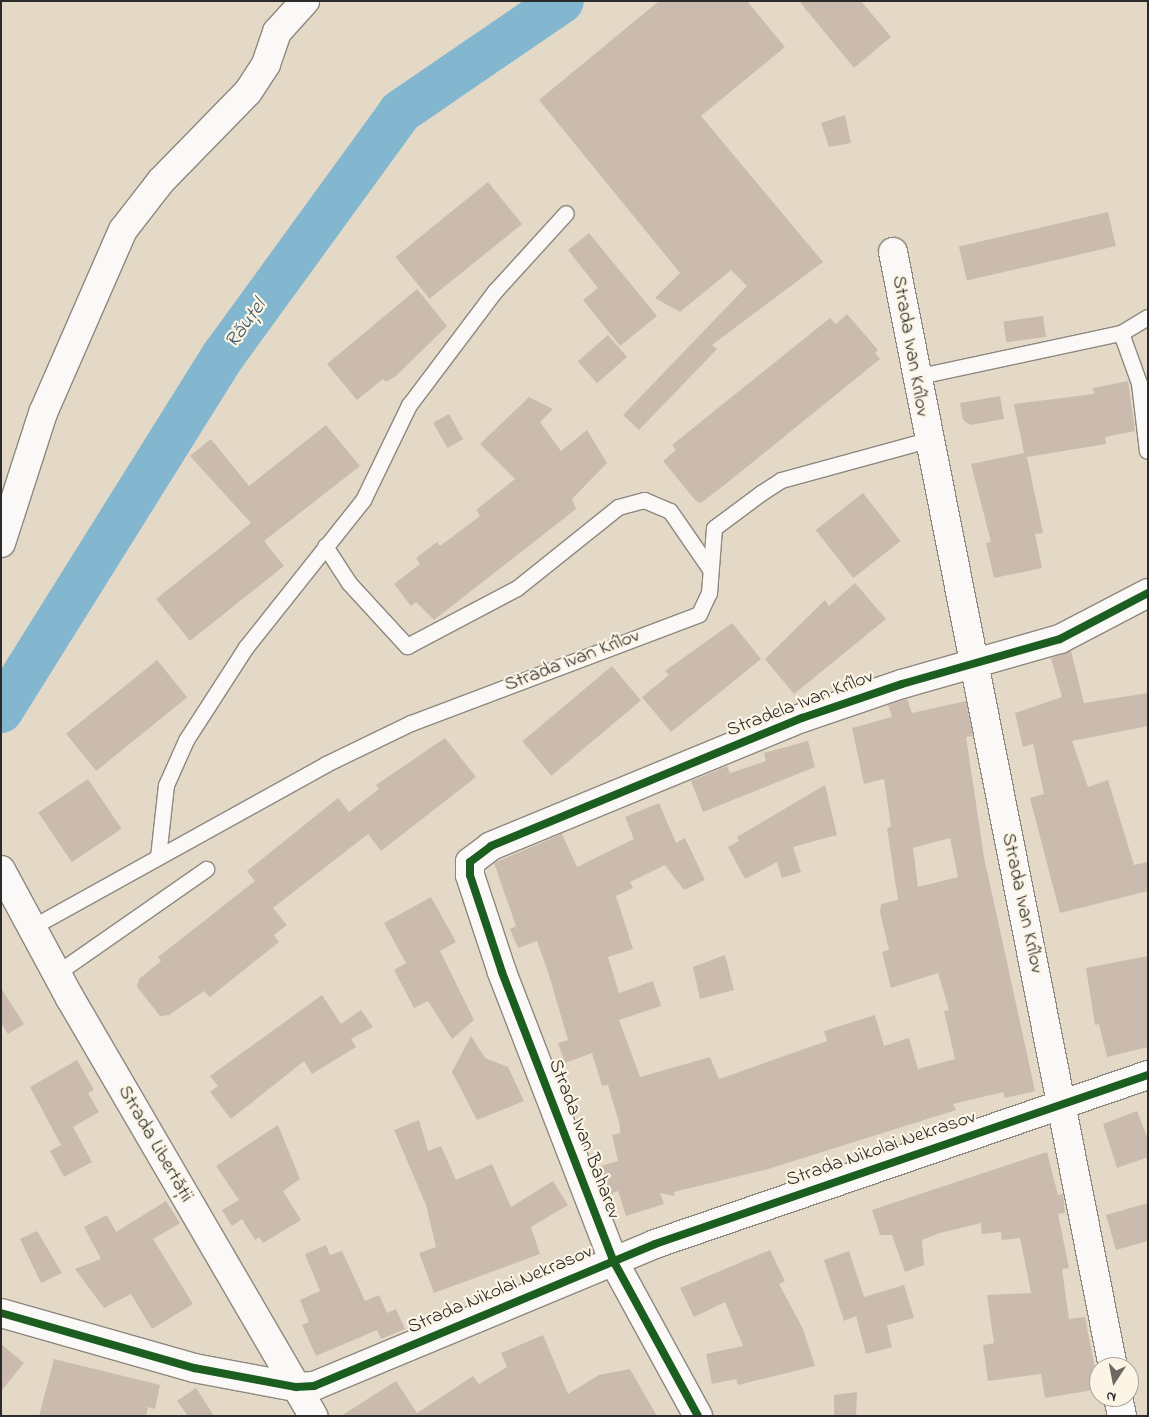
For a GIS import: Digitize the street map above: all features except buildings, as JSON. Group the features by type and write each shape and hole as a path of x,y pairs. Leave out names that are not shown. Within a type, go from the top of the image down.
{"street":[{"path":"1,544 43,413 123,230 161,181 248,92 266,64 277,32 304,1"},
{"name":"Strada Ivan Krîlov","path":"893,252 927,440 1064,1104 1110,1357"},
{"name":"Stradela Ivan Krîlov","path":"470,862 491,846 802,718 972,663 1060,639 1148,593"},
{"name":"Strada Ivan Baharev","path":"470,862 470,875 502,972 613,1260 698,1416"},
{"name":"Strada Libertății","path":"1,870 34,926 57,972 313,1416"},
{"name":"Strada Nikolai Nekrasov","path":"1,1313 194,1368 296,1388 314,1386 613,1260 1148,1075"}],"lane":[{"path":"158,857 173,763 246,647 378,476 409,405 495,291 566,213"},
{"path":"915,377 1121,333 1148,317"},
{"path":"1121,333 1139,383 1147,451"},
{"name":"Strada Ivan Krîlov","path":"34,926 326,764 411,723 700,614 706,605 714,528 775,482 927,440"},
{"path":"325,546 350,583 407,646 517,588 618,507 635,502 644,500 670,511 710,569"},
{"path":"57,972 206,869"}],"waterway":[{"name":"Răuțel","path":"1,711 223,356 400,112 562,1"}],"cycle path":[{"path":"698,1416 613,1260 502,972 470,875 470,862 491,846 802,718 902,684 1060,639 1148,593"},
{"path":"1,1313 194,1368 296,1387 314,1386 655,1244 1148,1075"}]}
